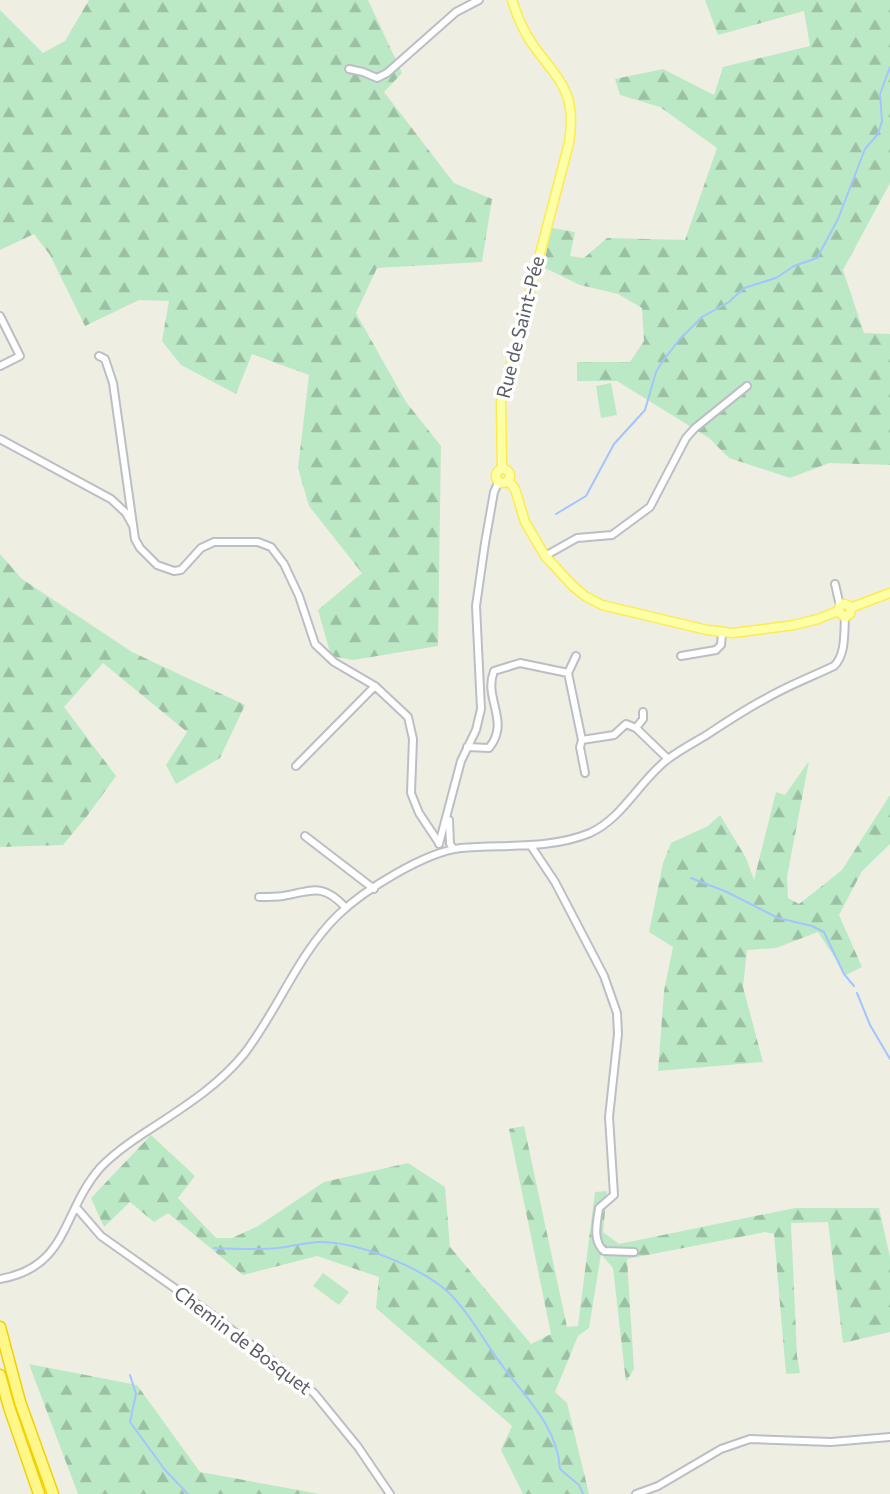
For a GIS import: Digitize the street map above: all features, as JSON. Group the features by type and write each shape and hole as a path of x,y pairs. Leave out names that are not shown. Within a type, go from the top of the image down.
{"highway":[{"path":"0,1327 20,1402 53,1494"},
{"path":"0,1375 40,1494"}],"main road":[{"name":"Rue de Saint-Pée","path":"503,481 509,472 502,469 501,403 572,122 569,100 562,81 533,45 519,22 512,0"},
{"path":"503,481 515,489 526,522 545,556 584,596 601,605 722,633 743,633 818,620 841,612 850,614 850,608 890,593"}],"street":[{"path":"349,69 377,78 387,73 456,12 479,0"},
{"path":"0,316 20,356 0,366"},
{"path":"99,356 105,359 110,369 135,539 141,548 167,570 181,570 201,548 214,542 258,542 271,547 293,583 315,644 334,662 375,686 408,717 413,739 411,793 428,827 441,838 450,840"},
{"path":"545,556 577,538 612,535 644,512 655,500 687,438 695,428 747,386"},
{"path":"0,439 111,499 126,513 133,525"},
{"path":"436,854 458,771 476,730 481,709 476,606 494,492 503,481"},
{"path":"0,1279 31,1270 45,1260 55,1247 92,1179 116,1153 212,1086 229,1071 252,1043 322,933 346,908 407,868 436,854 454,849 531,846 579,836 602,826 668,759 766,698 839,662 841,612 835,584"},
{"path":"681,656 716,650 720,645 722,633"},
{"path":"576,656 568,673 585,773"},
{"path":"467,747 489,748 496,739 499,724 490,682 494,671 520,663 568,673"},
{"path":"296,766 375,686"},
{"path":"636,728 643,719 643,712"},
{"path":"571,748 614,735 626,724 636,728 668,759"},
{"path":"449,811 450,840 454,849"},
{"path":"304,836 374,889"},
{"path":"531,846 555,882 604,976 617,1013 618,1034 609,1116 614,1195 599,1208 597,1243 604,1251 634,1252"},
{"path":"259,897 283,896 314,888 336,898 346,908"},
{"name":"Chemin de Bosquet","path":"76,1207 101,1236 202,1307 314,1393 358,1447 390,1494"},
{"path":"636,1494 658,1486 721,1449 750,1439 831,1442 890,1437"}],"green space":[{"path":"89,0 368,0 402,73 384,92 454,183 492,199 482,262 377,268 356,313 406,402 441,446 438,646 353,660 331,656 318,610 362,573 309,506 298,468 309,375 252,354 236,394 181,365 162,341 169,301 139,300 85,326 50,255 34,234 0,250 0,10 43,53 65,41"},
{"path":"705,0 890,0 890,183 843,270 864,333 890,334 890,465 829,463 790,478 729,458 709,438 617,381 577,381 577,362 630,362 644,341 642,308 618,294 580,285 543,267 552,228 575,232 570,256 584,258 607,238 685,240 717,148 660,107 620,95 615,79 663,69 714,95 723,67 810,46 804,11 718,35"},
{"path":"611,383 617,415 601,418 596,386"},
{"path":"0,554 22,579 132,652 245,705 220,758 176,784 166,765 187,732 103,663 64,707 116,776 63,845 0,847"},
{"path":"809,761 787,877 788,898 799,904 842,870 890,795 890,844 862,871 839,915 862,967 846,975 818,932 776,948 747,950 743,987 763,1062 658,1071 664,991 673,947 649,932 663,863 671,843 708,826 720,815 746,858 754,880 776,792 785,795"},
{"path":"524,1126 567,1327 578,1326 595,1192 607,1191 603,1232 619,1244 795,1208 879,1208 890,1257 890,1332 843,1343 828,1222 791,1223 800,1373 786,1374 774,1234 765,1232 627,1259 634,1369 626,1382 613,1268 601,1254 589,1328 578,1336 555,1392 567,1403 589,1494 523,1494 501,1450 512,1426 376,1308 379,1277 317,1256 243,1275 168,1213 154,1222 130,1202 104,1227 91,1198 151,1135 195,1176 178,1198 216,1238 232,1238 258,1226 324,1182 408,1163 445,1187 450,1247 531,1344 551,1334 509,1129"},
{"path":"323,1273 349,1292 339,1305 313,1286"},
{"path":"29,1364 137,1385 200,1472 320,1494 78,1494"}],"waterway":[{"path":"556,514 586,496 614,444 645,410 656,372 662,362 702,317 729,302 744,288 776,278 794,266 817,258 838,219 865,149 878,134 882,121 880,94 890,67"},
{"path":"691,878 727,892 778,918 812,926 824,932 844,974 854,986"},
{"path":"857,993 870,1025 890,1059"},
{"path":"214,1248 262,1249 315,1242 335,1243 387,1257 435,1282 463,1309 540,1415 554,1441 560,1469 579,1485 583,1494"},
{"path":"130,1375 136,1394 130,1422 165,1470 188,1494"}]}
